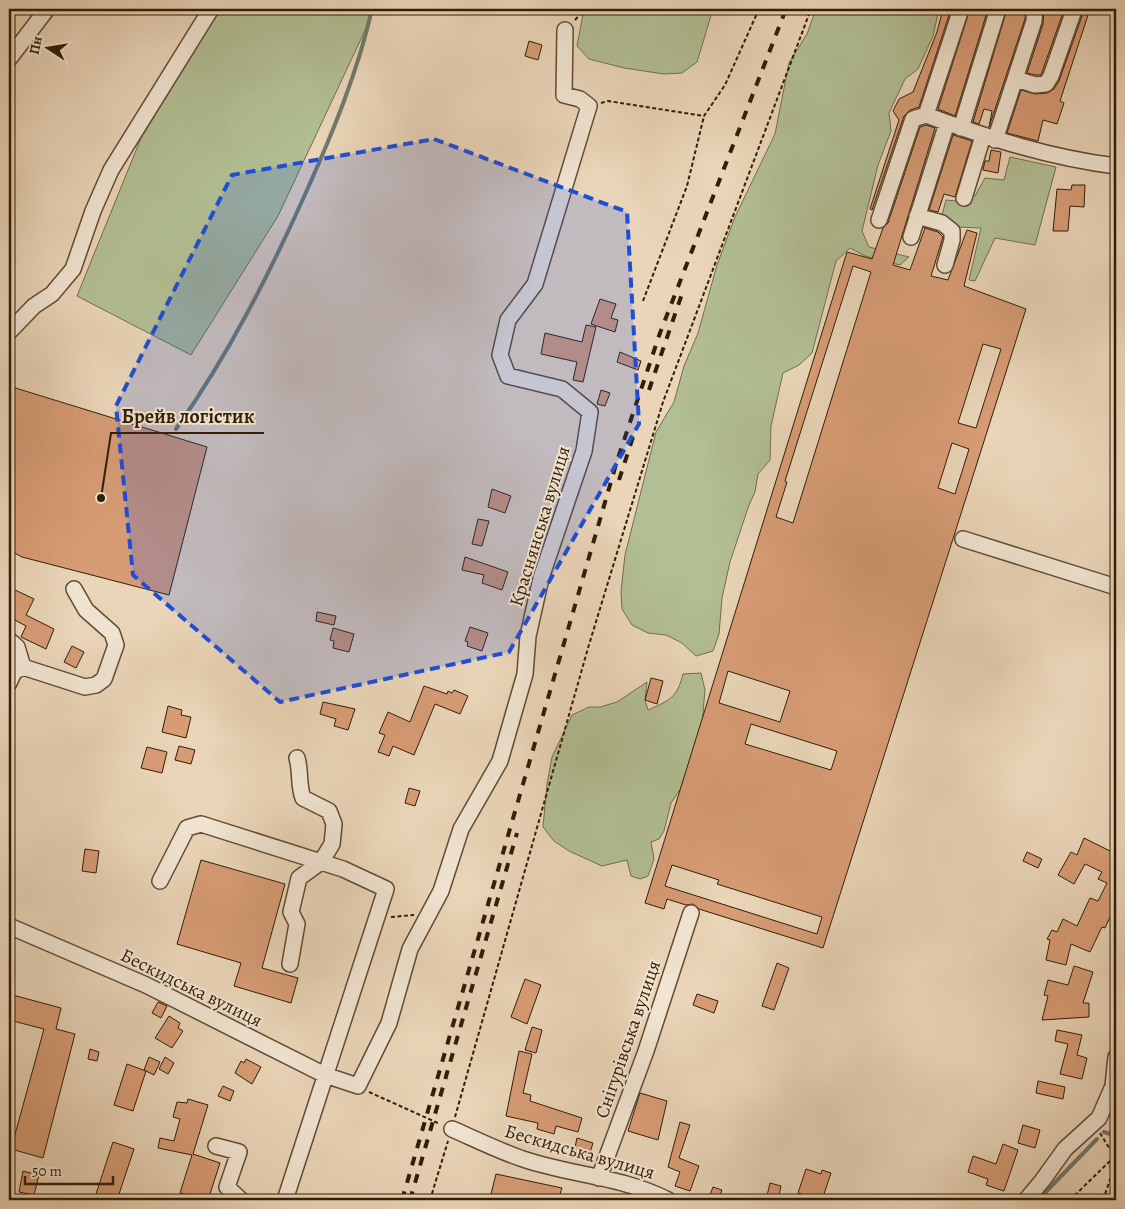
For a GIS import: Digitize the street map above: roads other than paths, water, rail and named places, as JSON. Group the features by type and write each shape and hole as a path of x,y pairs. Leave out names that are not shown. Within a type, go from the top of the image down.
{"street":[{"path":"9,58 47,9"},
{"path":"9,332 34,306 52,294 73,270 93,211 111,170 211,9"},
{"path":"926,115 961,9"},
{"path":"911,237 917,216 998,9"},
{"path":"964,198 1016,79 1034,21 1035,9"},
{"path":"1016,79 1035,85 1046,84 1052,76 1073,13"},
{"name":"Краснянська вулиця","path":"358,1086 389,1023 410,949 441,890 461,829 500,761 525,674 528,636 541,578 584,451 590,412 562,389 508,376 500,355 508,320 535,284 589,106 580,99 564,95 565,30"},
{"path":"879,220 914,119 926,115 989,138 1090,163 1116,166"},
{"path":"917,216 942,223 952,231 952,240 945,265"},
{"path":"963,539 1116,587"},
{"path":"9,682 14,672 23,667 85,687 96,686 104,679 115,654 116,640 112,633 84,607 74,589"},
{"path":"9,640 17,647 23,667"},
{"path":"290,964 297,924 291,912 299,878 321,862 332,844 334,824 329,811 303,798 299,788 297,758"},
{"path":"160,881 187,828 201,824 343,869 386,888 285,1200"},
{"name":"Снігурівська вулиця","path":"600,1178 646,1051 691,913"},
{"name":"Бескидська вулиця","path":"9,926 146,985 325,1074 358,1086"},
{"path":"1026,1200 1065,1149 1099,1118 1113,1086 1116,1057"},
{"name":"Бескидська вулиця","path":"452,1129 523,1159 657,1194 668,1200"},
{"path":"216,1146 239,1152 227,1187 241,1200"}],"waterway":[{"path":"176,429 214,372 231,342 293,221 344,101 360,55 372,9"},
{"path":"1104,1132 1116,1136"},
{"path":"1038,1200 1097,1139"}],"railway":[{"path":"402,1200 617,461 660,333 786,9"},
{"path":"649,390 684,288"},
{"path":"619,480 633,437"},
{"path":"410,1200 517,833"}],"place":[{"name":"Брейв логістик","path":"101,498"}]}
